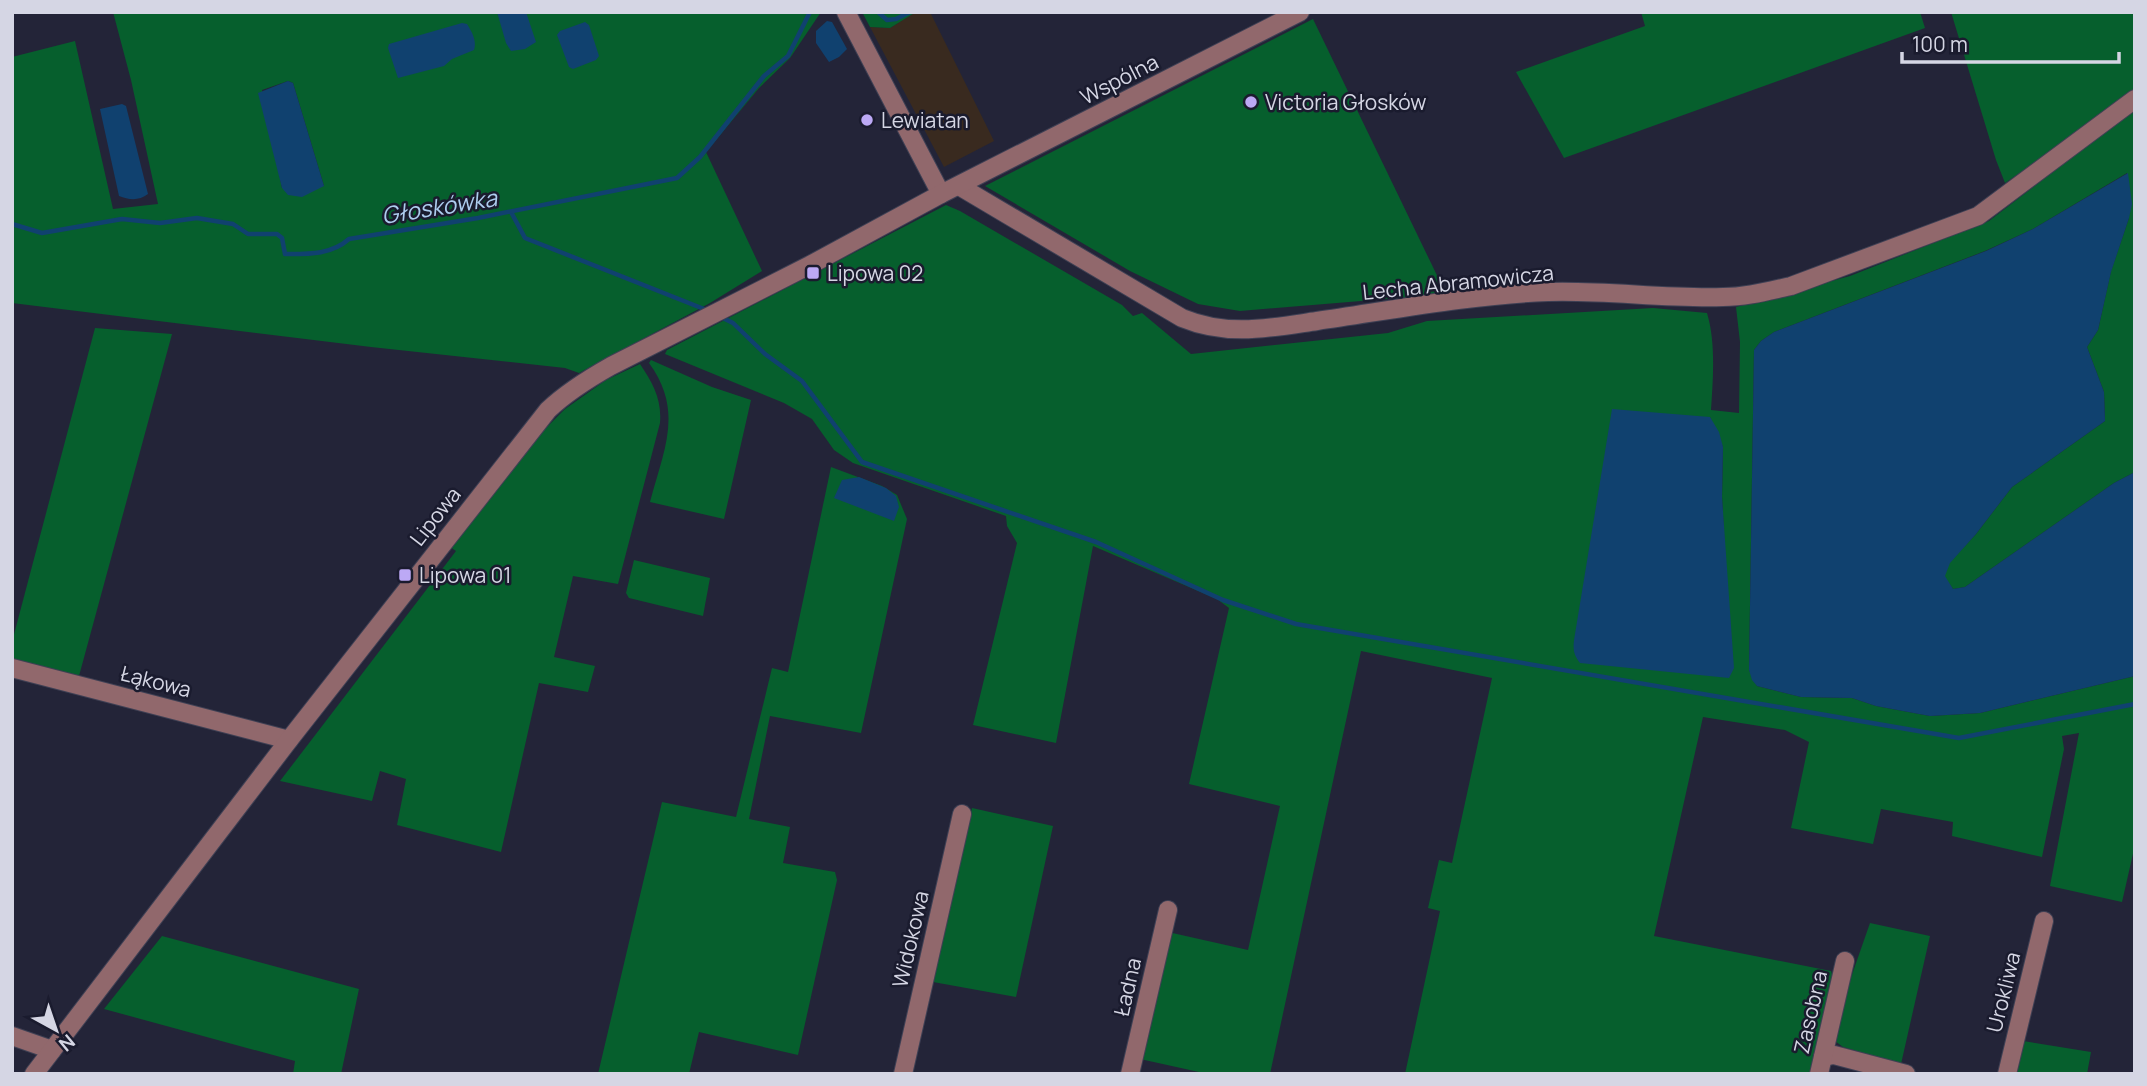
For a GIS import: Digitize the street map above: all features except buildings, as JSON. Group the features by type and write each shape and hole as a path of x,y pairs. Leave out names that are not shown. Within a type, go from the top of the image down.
{"street":[{"path":"846,12 942,194 959,186"},
{"name":"Wspólna","path":"959,186 1300,12"},
{"name":"Lecha Abramowicza","path":"959,186 1182,318 1203,327 1231,331 1269,328 1549,292 1724,297 1759,294 1791,286 1978,216 2135,99"},
{"name":"Lipowa","path":"34,1074 289,740 548,410 579,384 942,194"},
{"name":"Łąkowa","path":"12,668 289,740"},
{"name":"Widokowa","path":"903,1074 962,814"},
{"name":"Ładna","path":"1130,1074 1168,910"},
{"name":"Urokliwa","path":"2007,1074 2043,921"},
{"name":"Zasobna","path":"1821,1065 1845,961"},
{"path":"12,1036 52,1050"},
{"path":"1821,1065 1834,1055 1906,1074"}],"shaded area":[{"path":"916,12 930,12 994,141 944,167 870,27 890,28"}],"green space":[{"path":"113,12 821,12 790,58 759,88 706,152 762,271 710,303 579,373 565,368 12,303 12,57 75,41 113,209 158,204","holes":["288,81 293,83 324,186 282,188 262,90"]},
{"path":"862,12 916,12 890,28 870,27"},
{"path":"1641,12 1920,12 1925,28 1564,158 1516,72 1645,26"},
{"path":"1951,12 2135,12 2135,90 2005,183"},
{"name":"Victoria Głosków","path":"1313,19 1446,294 1240,311 1198,304 1130,271 985,186"},
{"path":"2135,109 2135,472 2114,483 1965,587 1953,589 1944,576 1949,563 1976,534 2012,487 2105,421 2104,392 2087,347 2098,330 2111,271 2129,218 2127,173 2033,229 1985,251 1774,332 1754,350 1749,670 1757,686 1801,697 1852,698 1876,706 1930,716 1980,713 2135,676 2135,845 2122,902 2050,886 2079,733 2062,736 2064,749 2042,857 1952,836 1953,822 1881,809 1873,844 1791,828 1809,742 1785,730 1703,717 1654,936 1831,971 1833,977 1813,1074 1405,1074 1440,911 1428,908 1439,860 1452,863 1492,678 1361,651 1270,1074 1208,1074 1140,1059 1168,932 1248,950 1280,806 1189,784 1229,608 1217,599 1093,546 1056,743 973,725 1017,543 1007,526 1006,516 853,463 834,450 812,419 784,403 665,354 667,350 946,205 1122,305 1133,316 1142,313 1191,354 1388,333 1427,321 1653,308 1707,313 1713,349 1711,410 1739,413 1740,342 1736,307 1850,276 1989,221","holes":["1710,417 1723,447 1722,497 1727,588"]},
{"path":"95,328 172,334 79,676 12,660 12,642"},
{"path":"651,360 712,387 751,400 724,519 650,502 668,431 666,398 649,363"},
{"path":"640,364 656,392 660,423 618,584 573,576 554,657 595,666 588,692 539,683 501,852 397,825 406,779 380,771 372,801 280,781 456,551 450,547 540,434 565,409 606,380"},
{"path":"831,467 882,486 897,495 907,519 861,733 770,716 749,819 790,827 783,863 835,872 837,880 798,1055 699,1032 689,1074 598,1074 662,802 736,817 772,668 788,672"},
{"path":"634,560 710,578 703,616 629,598 626,593"},
{"path":"972,808 1053,826 1016,997 933,982"},
{"path":"1870,923 1930,936 1901,1064 1843,1047 1835,1041 1833,1029"},
{"path":"162,936 359,989 341,1074 293,1074 295,1061 104,1009"},
{"path":"2023,1041 2091,1052 2087,1074 2015,1074"}],"water":[{"path":"497,12 526,12 536,42 525,49 511,51"},
{"path":"827,21 832,22 847,49 829,62 816,43 816,31"},
{"path":"585,22 589,25 599,56 596,60 573,69 569,67 557,35 560,31"},
{"path":"462,23 467,24 472,33 474,50 452,59 444,66 398,78 389,44"},
{"path":"288,81 293,83 324,186 302,197 288,195 282,188 258,93"},
{"path":"122,104 126,106 148,194 138,199 119,196 100,109"},
{"path":"2128,173 2132,204 2129,218 2111,272 2098,330 2087,347 2104,392 2105,421 2012,487 1950,563 1945,576 1953,589 1965,587 2114,483 2135,472 2135,676 1980,713 1930,716 1876,706 1852,698 1801,697 1757,686 1749,670 1754,350 1774,332 1986,251 2033,229"},
{"path":"1612,409 1710,417 1719,432 1723,447 1722,497 1734,668 1729,678 1580,663 1576,656 1574,638"},
{"path":"859,477 886,488 896,496 899,507 894,521 834,498 842,480"}],"waterway":[{"name":"Głoskówka","path":"12,224 42,233 122,219 160,223 197,218 233,224 248,234 277,234 282,238 285,254 311,253 327,251 349,239 478,218 677,178 700,157 764,76 788,56 810,12"},
{"name":"Głoskówka","path":"878,12 887,20 910,12"},
{"path":"511,212 525,238 709,311"},
{"path":"719,316 733,323 765,354 802,381 862,462 1096,542 1223,600 1296,624 1959,738 2135,704"}],"place":[{"name":"Victoria Głosków","path":"1251,102"},
{"name":"Lewiatan","path":"867,120"},
{"name":"Lipowa 02","path":"813,273"},
{"name":"Lipowa 01","path":"405,575"}]}
